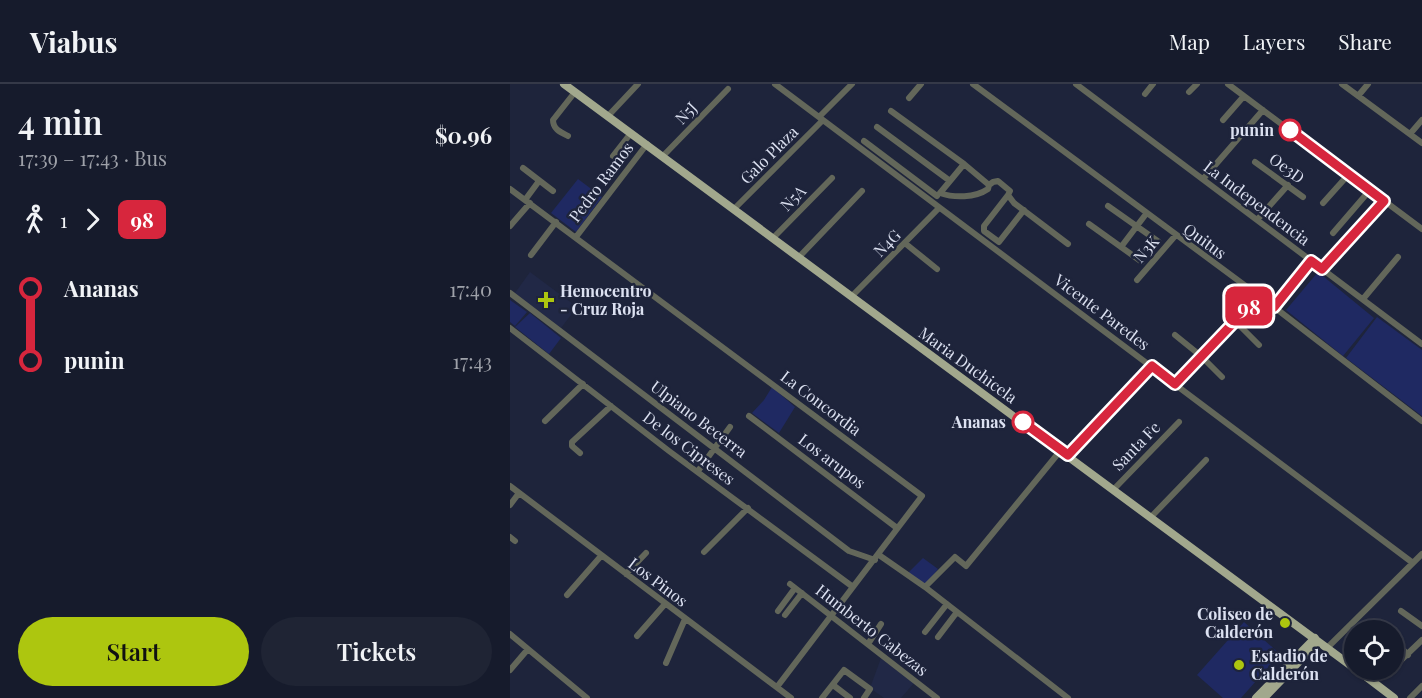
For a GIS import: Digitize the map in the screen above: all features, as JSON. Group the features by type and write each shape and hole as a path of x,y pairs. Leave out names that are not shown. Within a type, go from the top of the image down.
{"main road":[{"name":"Maria Duchicela","path":"564,84 1344,659"},
{"path":"1256,698 1317,640"},
{"path":"1264,698 1317,640"},
{"name":"Maria Duchicela","path":"1371,680 1394,698"}],"street":[{"path":"608,116 638,84"},
{"name":"Vicente Paredes","path":"775,84 1413,563"},
{"name":"Galo Plaza","path":"734,209 852,84"},
{"path":"909,98 921,84"},
{"name":"Quitus","path":"972,84 1274,307 1422,421"},
{"name":"La Independencia","path":"1076,84 1422,344"},
{"path":"1145,94 1153,84"},
{"path":"1190,92 1197,84"},
{"path":"1228,84 1422,229"},
{"path":"1342,84 1422,143"},
{"path":"1358,96 1368,84"},
{"name":"N5J","path":"663,156 728,89"},
{"path":"568,136 557,130 553,125 553,120 575,92"},
{"path":"1223,120 1244,96"},
{"path":"1203,179 1263,110"},
{"path":"891,111 989,185"},
{"path":"1410,134 1422,120"},
{"path":"877,127 950,181"},
{"path":"613,156 631,132"},
{"path":"864,141 939,194 975,195 998,181 1010,190 984,226 984,231 999,242 1024,210"},
{"name":"Pedro Ramos","path":"576,237 647,144"},
{"name":"Oe3D","path":"1255,162 1303,196"},
{"path":"932,202 964,164"},
{"path":"523,168 553,191"},
{"path":"1323,202 1349,174"},
{"name":"N5A","path":"773,238 832,178"},
{"path":"511,222 539,181"},
{"path":"1257,220 1288,185"},
{"name":"La Concordia","path":"510,189 922,496 777,687"},
{"path":"1333,233 1370,190"},
{"path":"799,256 862,191"},
{"path":"1008,195 1014,203 1068,243"},
{"path":"1322,269 1384,201"},
{"path":"1108,206 1159,242"},
{"name":"N4G","path":"852,296 906,244 939,208"},
{"path":"1121,247 1146,214"},
{"path":"531,255 556,222"},
{"path":"1089,224 1142,262"},
{"name":"N3K","path":"1137,280 1175,236"},
{"path":"906,244 937,269"},
{"path":"1363,299 1398,257"},
{"path":"1274,307 1311,261"},
{"name":"Ulpiano Becerra","path":"510,293 849,551 877,557 926,587 1068,698"},
{"path":"1175,384 1258,297"},
{"path":"1235,321 1259,345"},
{"name":"De los Cipreses","path":"511,331 853,587"},
{"path":"1175,335 1202,356 1222,377"},
{"path":"926,587 955,557 966,566 1064,453 1152,366"},
{"path":"545,421 583,384"},
{"path":"580,453 572,446 572,442 611,406"},
{"name":"Los arupos","path":"749,416 897,528"},
{"name":"Santa Fe","path":"1114,489 1179,422"},
{"path":"698,471 730,427"},
{"path":"1151,517 1206,460"},
{"name":"Los Pinos","path":"510,486 791,698"},
{"path":"510,505 519,493"},
{"path":"704,552 748,508"},
{"path":"626,574 646,553"},
{"path":"1328,647 1422,554"},
{"path":"567,595 601,556"},
{"name":"Humberto Cabezas","path":"802,593 782,613 793,586 831,615 937,698"},
{"path":"637,636 665,604"},
{"path":"925,632 946,604"},
{"path":"938,637 957,612"},
{"path":"1401,612 1422,626"},
{"path":"666,663 685,619"},
{"path":"868,644 881,624"},
{"path":"510,634 587,698"},
{"path":"1404,658 1422,640"},
{"path":"510,670 528,649"},
{"path":"1404,651 1408,655"},
{"path":"822,698 844,670 870,689 864,698"},
{"path":"833,685 850,698"},
{"path":"1410,698 1422,686"}],"shaded area":[{"path":"578,179 602,197 576,232 551,213"},
{"name":"Hemocentro - Cruz Roja","path":"530,272 577,307 561,328 515,293"},
{"path":"1318,272 1374,318 1343,356 1286,310"},
{"path":"510,300 527,312 515,326 510,322"},
{"path":"530,313 561,338 549,354 515,327"},
{"path":"1377,317 1422,350 1422,416 1346,358"},
{"path":"772,387 795,407 779,433 752,413"},
{"path":"923,558 938,569 925,586 907,574"},
{"name":"Estadio de Calderón","path":"1244,622 1280,654 1241,698 1223,698 1197,675"},
{"path":"881,658 914,683 901,698 884,698 870,688"}],"bus line":[{"name":"98","path":"1023,422 1068,455 1152,366 1175,384 1258,297 1274,307 1311,261 1322,269 1384,201 1290,130"}],"place":[{"name":"punin","path":"1290,130"},
{"name":"Hemocentro - Cruz Roja","path":"546,300"},
{"name":"Ananas","path":"1023,422"},
{"name":"Coliseo de Calderón","path":"1285,623"},
{"name":"Estadio de Calderón","path":"1239,665"}]}
